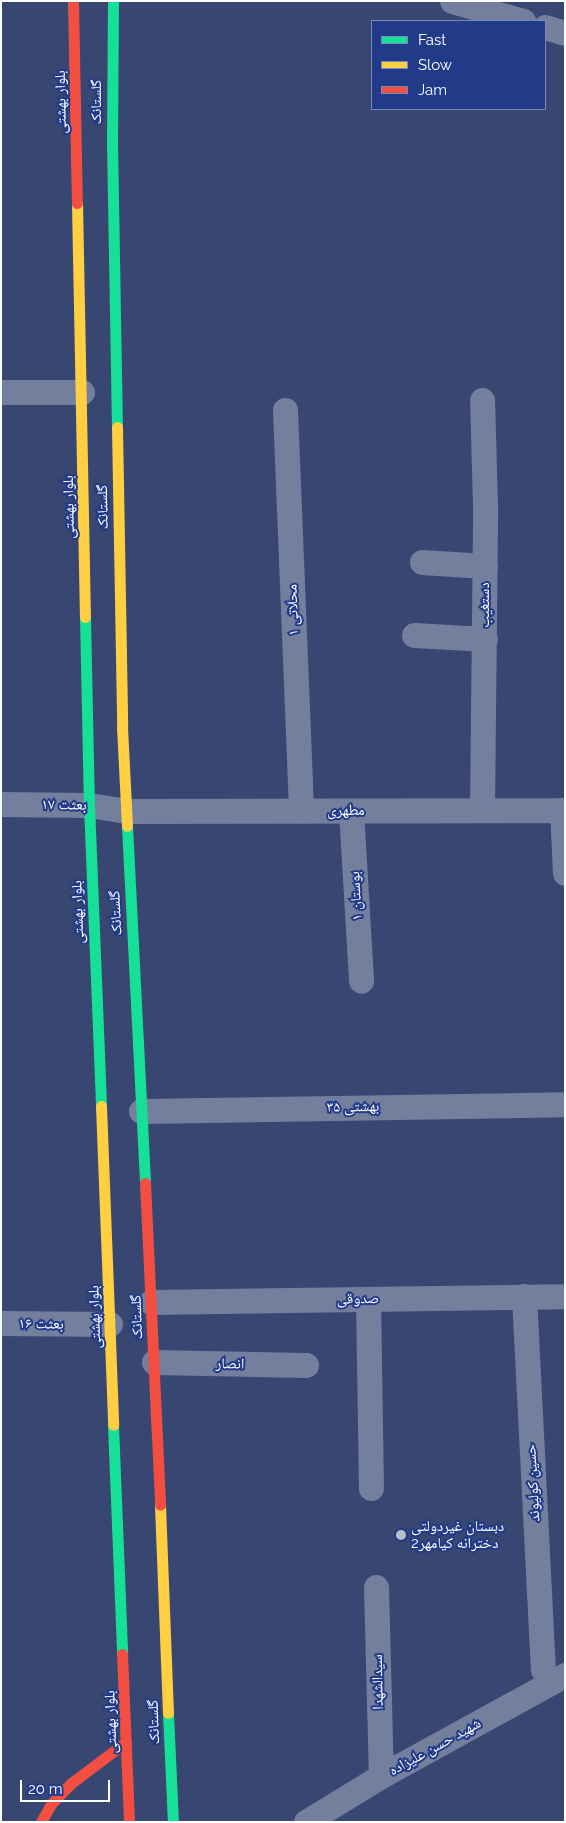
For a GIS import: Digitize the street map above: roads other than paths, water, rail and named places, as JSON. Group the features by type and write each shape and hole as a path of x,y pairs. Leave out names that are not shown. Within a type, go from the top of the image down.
{"street":[{"name":"بلوار بهشتی","path":"73,1 89,805 129,1822"},
{"name":"گلستانک","path":"113,1 112,142 122,727 154,1362 173,1822"},
{"path":"452,1 519,20"},
{"path":"546,27 565,33"},
{"path":"1,392 82,392"},
{"name":"دستغیب","path":"482,400 485,566 482,810"},
{"name":"محلاتی ۱","path":"285,410 301,811"},
{"path":"422,562 485,566"},
{"path":"414,635 485,639"},
{"name":"بعثت ۱۷","path":"1,804 89,805 126,811"},
{"path":"563,810 565,873"},
{"name":"مطهری","path":"126,811 563,810"},
{"name":"بوستان ۱","path":"351,811 362,981"},
{"name":"بهشتی ۳۵","path":"141,1110 565,1104"},
{"name":"حسین کولیوند","path":"524,1296 554,1672"},
{"name":"صدوقی","path":"151,1302 565,1296"},
{"path":"368,1299 371,1488"},
{"name":"بعثت ۱۶","path":"1,1323 110,1324"},
{"name":"انصار","path":"154,1362 306,1365"},
{"name":"سیدالشهدا","path":"376,1587 381,1776"},
{"name":"شهید حسن علیزاده","path":"306,1822 554,1672"},
{"path":"40,1822 50,1804 70,1784 126,1742"}],"place":[{"name":"دبستان غیردولتی دخترانه کیامهر2","path":"401,1535"}]}
